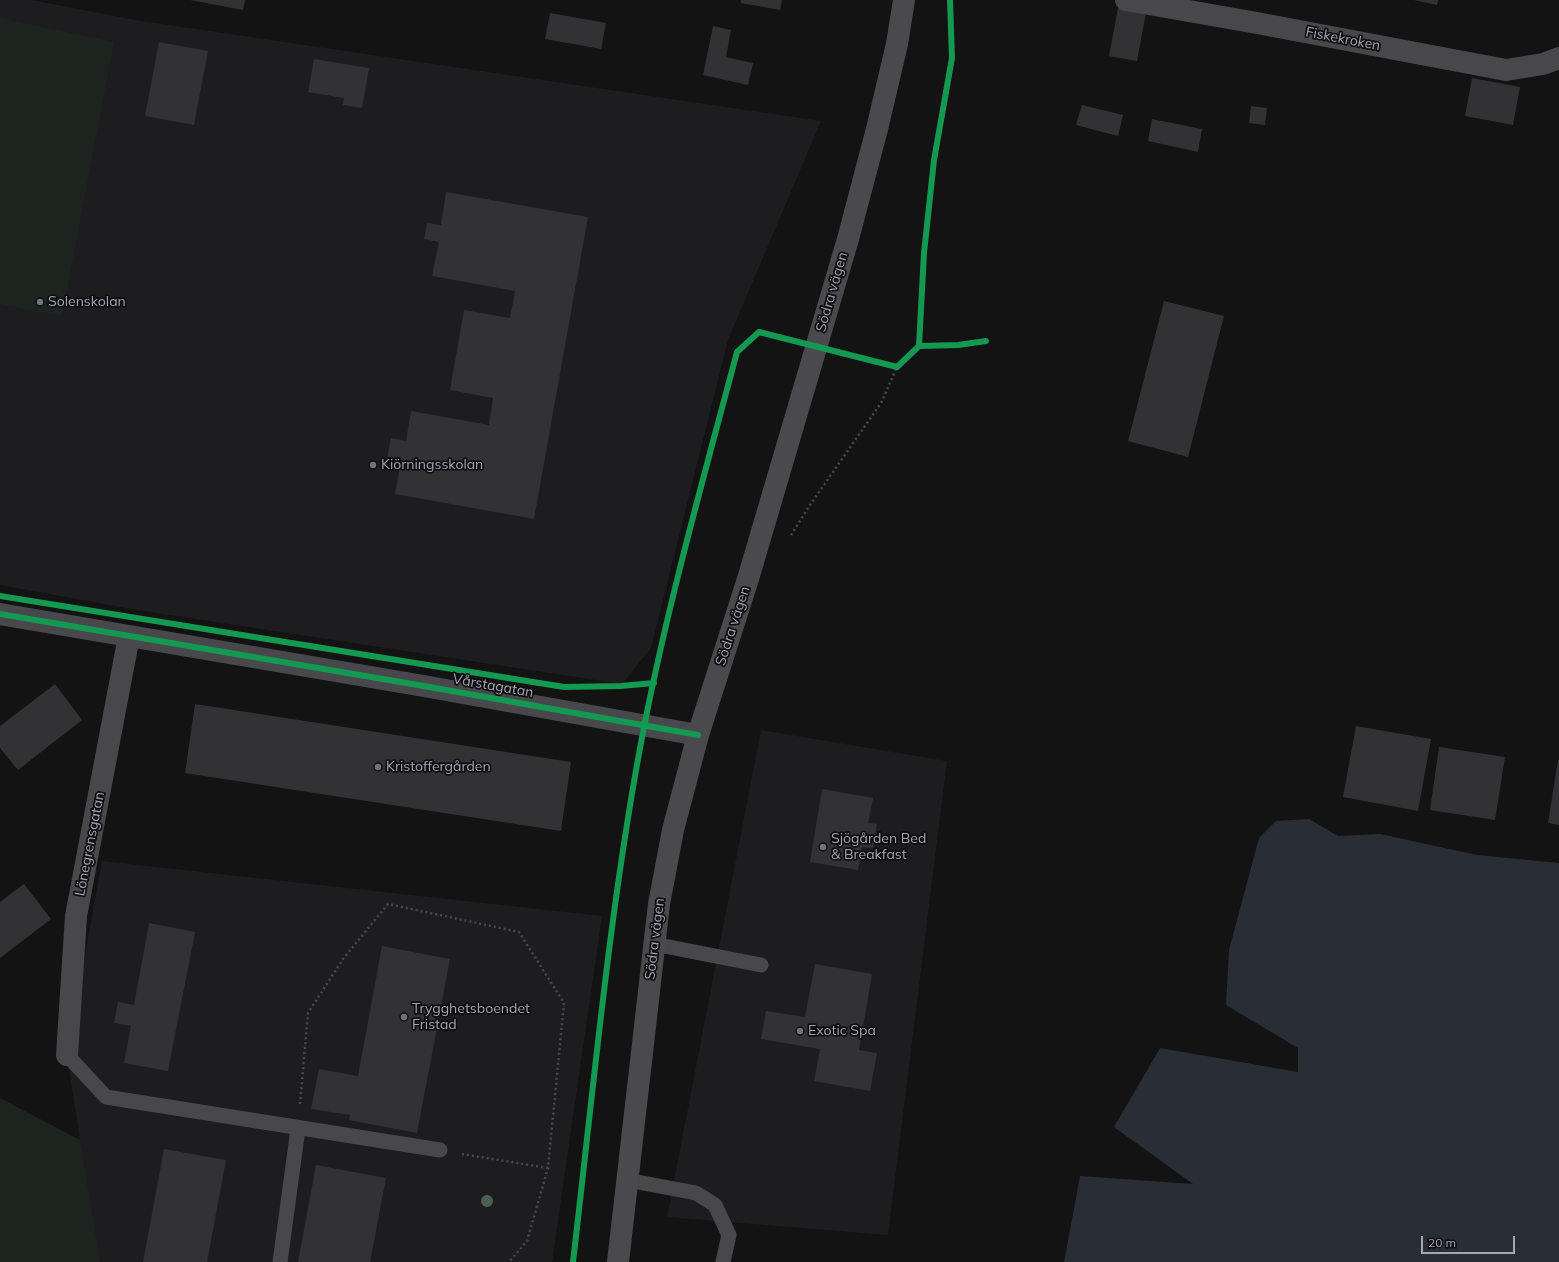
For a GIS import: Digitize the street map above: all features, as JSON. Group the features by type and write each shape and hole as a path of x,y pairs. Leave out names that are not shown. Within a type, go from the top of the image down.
{"highway":[{"name":"Södra vägen","path":"618,1262 659,904 673,830 698,735 748,579 848,239 879,122 897,44 904,0"}],"street":[{"name":"Fiskekroken","path":"1126,0 1506,70 1543,64 1559,58"},
{"name":"Vårstagatan","path":"0,614 698,735"},
{"name":"Lönegrensgatan","path":"67,1055 76,916 129,636"}],"lane":[{"path":"654,944 761,965"},
{"path":"67,1055 106,1097 298,1129 440,1150"},
{"path":"280,1262 298,1129"},
{"path":"627,1180 696,1193 715,1205 729,1236 723,1262"}],"path":[{"path":"790,537 810,505 881,403 897,367 903,362"},
{"path":"890,365 897,367"},
{"path":"298,1129 308,1013 343,959 388,904 519,932 564,1003 548,1168 527,1241 509,1262"},
{"path":"440,1150 548,1168"}],"shaded area":[{"name":"Kiörningsskolan","path":"0,0 32,0 135,20 821,121 728,340 651,648 622,684 137,610 0,585"},
{"path":"0,18 114,42 62,316 0,304"},
{"path":"761,730 947,761 888,1235 667,1217"},
{"path":"1309,819 1338,836 1380,834 1477,855 1559,863 1559,1262 1064,1262 1080,1176 1193,1184 1114,1127 1160,1048 1298,1072 1298,1048 1226,1005 1229,950 1259,838 1276,821"},
{"path":"102,861 602,916 552,1262 58,1262 80,1140 67,1055"},
{"path":"0,1098 80,1140 100,1262 0,1262"}],"building":[{"path":"190,0 245,0 243,10"},
{"path":"741,0 782,0 780,10 741,3"},
{"path":"1414,0 1438,0 1437,5"},
{"path":"1118,8 1146,13 1137,61 1109,56"},
{"path":"550,13 606,23 601,49 545,39"},
{"path":"713,26 731,30 726,57 753,63 748,85 703,75"},
{"path":"159,42 208,51 194,125 145,116"},
{"path":"314,59 369,68 362,108 343,105 344,98 308,92"},
{"path":"1472,78 1520,87 1513,125 1465,116"},
{"path":"1082,105 1123,115 1118,136 1076,125"},
{"path":"1251,106 1267,108 1265,125 1249,123"},
{"path":"1152,119 1202,129 1198,152 1148,141"},
{"path":"446,192 588,217 534,519 395,494 401,460 387,458 391,438 406,441 411,411 489,425 493,398 450,390 464,310 510,318 515,291 432,276 439,242 424,239 427,223 441,225"},
{"path":"1164,301 1224,316 1188,457 1128,441"},
{"path":"55,684 82,720 18,770 0,748 0,726"},
{"name":"Kristoffergården","path":"195,704 571,762 561,831 185,773"},
{"path":"1356,726 1431,739 1418,811 1343,797"},
{"path":"1439,747 1505,757 1495,820 1430,810"},
{"path":"1559,760 1559,825 1548,823"},
{"path":"822,789 873,798 868,823 877,824 873,848 862,847 858,870 810,862"},
{"path":"24,884 51,919 0,958 0,902"},
{"path":"149,923 195,932 168,1071 124,1063 131,1026 114,1023 118,1002 134,1005"},
{"name":"Trygghetsboendet Fristad","path":"382,946 450,959 417,1133 349,1120 350,1115 311,1109 319,1069 358,1076"},
{"path":"815,964 872,974 859,1050 877,1053 870,1091 814,1081 820,1049 761,1039 766,1011 805,1017"},
{"path":"164,1149 226,1160 207,1262 143,1262"},
{"path":"316,1165 386,1178 370,1262 298,1262"}],"cycle path":[{"path":"573,1262 612,927 632,793 664,632 737,352 759,332 897,367 919,346 924,253 934,160 952,58 950,0"},
{"path":"919,346 958,345 986,341"},
{"path":"0,596 564,687 621,686 654,683"},
{"path":"0,614 418,685 698,735"}],"place":[{"name":"Solenskolan","path":"40,302"},
{"name":"Kiörningsskolan","path":"373,465"},
{"name":"Kristoffergården","path":"378,767"},
{"name":"Sjögården Bed & Breakfast","path":"823,847"},
{"name":"Trygghetsboendet Fristad","path":"404,1017"},
{"name":"Exotic Spa","path":"800,1031"}]}
